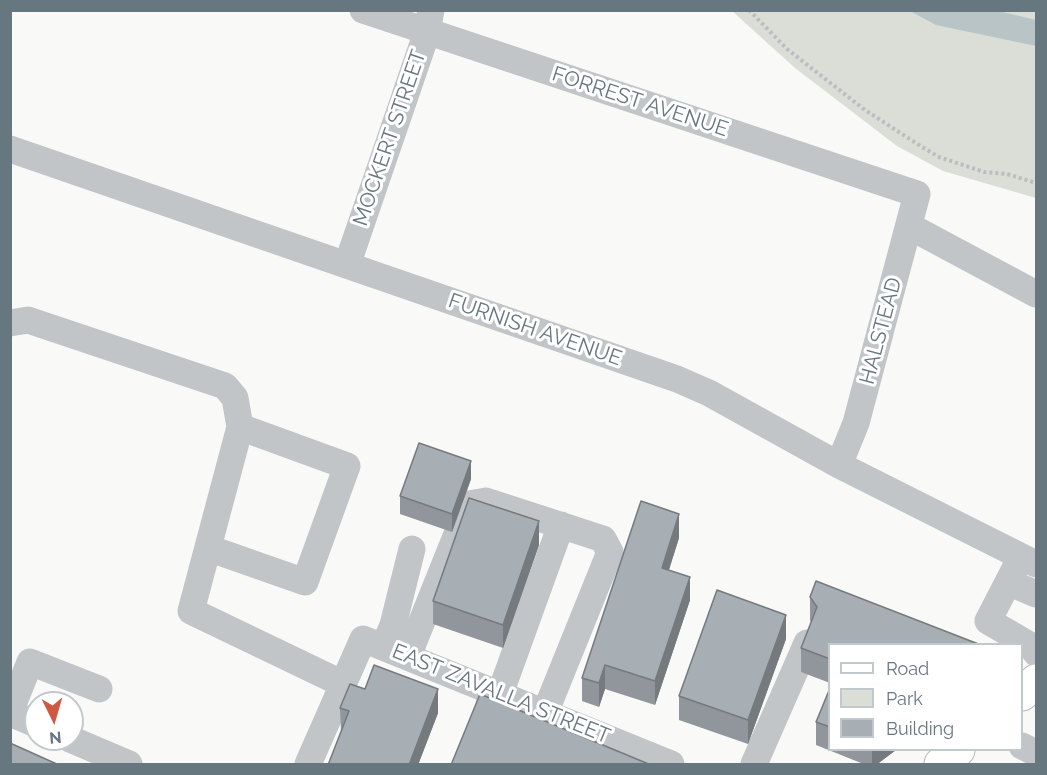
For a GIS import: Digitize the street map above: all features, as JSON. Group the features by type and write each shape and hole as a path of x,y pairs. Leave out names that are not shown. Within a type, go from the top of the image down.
{"main road":[{"path":"1023,693 1036,681"},
{"path":"941,765 957,751"}],"street":[{"name":"FORREST AVENUE","path":"363,10 429,21 917,194"},
{"name":"MOCKERT STREET","path":"347,265 429,21"},
{"name":"FURNISH AVENUE","path":"10,149 677,379 709,393 839,465 1029,560"},
{"name":"HALSTEAD","path":"839,465 856,423 917,194"},
{"path":"909,226 1036,294"},
{"path":"10,323 28,320 225,386 235,398 240,427 191,611 343,684"},
{"path":"208,548 305,582 347,466 240,427"},
{"path":"308,765 343,684 385,647 469,504 486,501 603,539 610,552 545,713"},
{"path":"500,694 561,525"},
{"path":"385,647 393,625 412,549"},
{"path":"1029,560 1008,582 988,621 1035,647"},
{"path":"1008,582 1036,594"},
{"path":"754,765 807,643"},
{"name":"EAST ZAVALLA STREET","path":"385,647 671,765"},
{"path":"24,719 10,713 20,659 99,688"},
{"path":"84,745 129,765"}],"path":[{"path":"749,10 787,50 865,110 922,147 939,157 984,172 1007,174 1036,183"}],"green space":[{"path":"732,11 1036,11 1036,198 943,171 897,146 795,68"}],"shaded area":[{"path":"910,11 998,11 1036,20 1036,46 936,25"}],"building":[{"path":"419,443 471,461 452,514 400,496"},
{"path":"469,498 539,521 503,625 433,601"},
{"path":"641,501 679,514 662,568 690,577 655,681 605,665 599,683 582,678"},
{"path":"816,581 976,643 828,643 828,658 801,648 817,607 810,597"},
{"path":"717,590 786,615 748,720 679,696"},
{"path":"374,665 438,689 409,765 328,765 349,711 340,708 350,684 365,689"},
{"path":"828,693 828,726 816,722"},
{"path":"480,694 651,765 451,765"},
{"path":"10,743 59,765 10,765"}]}
